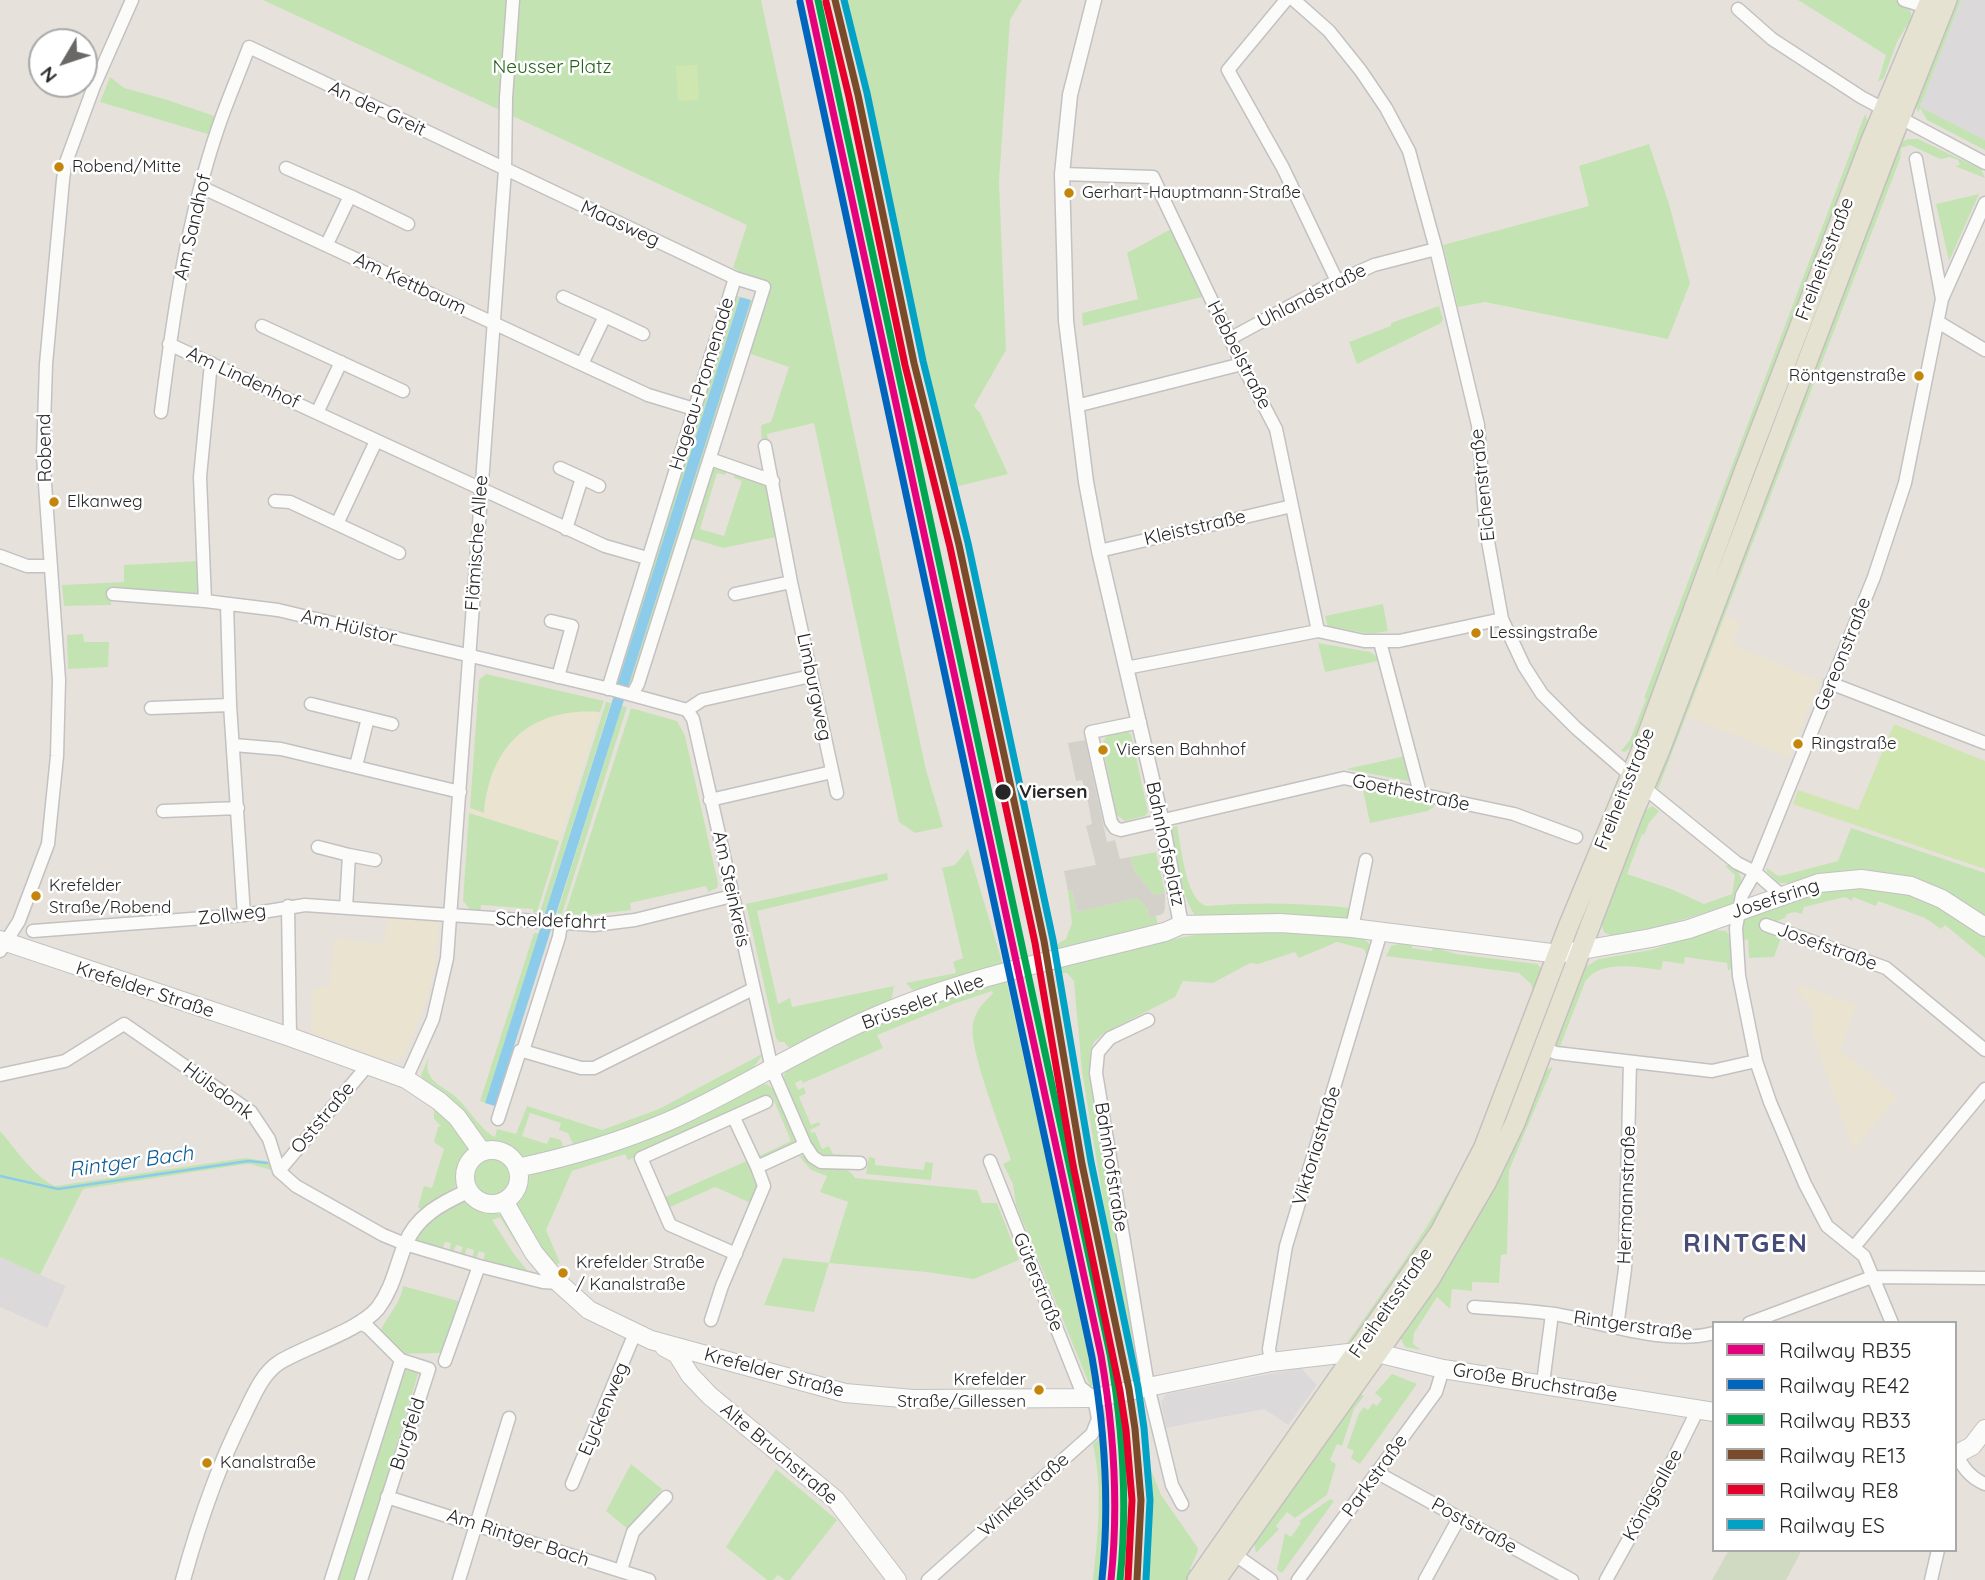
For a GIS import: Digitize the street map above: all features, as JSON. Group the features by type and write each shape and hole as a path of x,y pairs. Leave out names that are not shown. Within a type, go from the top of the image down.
{"main road":[{"path":"1892,115 1947,0"},
{"path":"1892,115 1928,4"},
{"name":"Freiheitsstraße","path":"1197,1580 1228,1549 1430,1279 1486,1183 1515,1123 1582,950 1637,781 1644,744 1749,457 1892,115"},
{"name":"Freiheitsstraße","path":"1216,1580 1228,1549 1335,1384 1440,1231 1484,1147 1559,954 1637,781"},
{"name":"Josefsring","path":"1559,954 1689,929 1781,895 1828,882 1882,880 1911,886 1942,899 1985,927"},
{"name":"Brüsseler Allee","path":"517,1168 573,1155 683,1114 851,1028 904,1004 978,980 1165,932 1181,925 1280,922 1352,928 1559,954"},
{"name":"Krefelder Straße","path":"2,944 290,1037 406,1079 457,1117 482,1152"},
{"path":"482,1152 501,1152 511,1158 517,1168 517,1187 504,1201 496,1204 482,1202 468,1191 465,1176 467,1166 482,1152"},
{"name":"Krefelder Straße","path":"504,1201 534,1253 559,1283 589,1310 643,1337 845,1394 913,1399 1094,1398 1271,1362 1357,1352"},
{"name":"Alte Bruchstraße","path":"643,1337 677,1354 690,1375 710,1396 836,1500 897,1580"},
{"name":"Große Bruchstraße","path":"1357,1352 1377,1353 1443,1368 1706,1411"},
{"path":"1313,1356 1327,1366 1335,1384"},
{"path":"1957,1454 1982,1435"}],"street":[{"name":"Robend","path":"2,944 19,921 48,844 57,757 59,680 43,456 46,364 65,165 94,86 132,0"},
{"name":"Flämische Allee","path":"406,1079 425,1041 440,995 447,958 505,170 506,98 513,0"},
{"path":"1094,0 1070,94 1062,174 1066,321 1086,482 1099,551 1140,722"},
{"path":"1286,0 1228,70 1283,168 1337,281"},
{"name":"Eichenstraße","path":"1294,0 1329,30 1386,108 1409,151 1436,248 1478,425 1486,530 1503,619 1524,666 1542,694 1576,728 1737,863 1755,872 1781,895"},
{"path":"1904,0 1928,4"},
{"path":"1738,9 1772,39 1892,115 1985,163"},
{"name":"An der Greit","path":"249,47 505,170"},
{"name":"Am Sandhof","path":"161,412 177,290 201,187 218,128 249,47"},
{"name":"Gereonstraße","path":"1891,1321 1864,1256 1827,1226 1805,1184 1774,1112 1756,1060 1739,976 1736,928 1742,895 1755,872 1874,577 1905,483 1942,299 1916,159"},
{"path":"286,168 408,224"},
{"name":"Maasweg","path":"505,170 735,278"},
{"name":"Hebbelstraße","path":"1062,174 1153,177 1276,429 1318,631"},
{"name":"Am Kettbaum","path":"201,187 648,395 694,409"},
{"path":"327,244 349,197"},
{"path":"1942,299 1985,203"},
{"name":"Uhlandstraße","path":"1231,338 1337,281 1374,265 1436,248"},
{"name":"Hageau-Promenade","path":"611,690 647,558 735,278 764,287 638,684 631,695"},
{"path":"563,297 643,334"},
{"path":"582,364 605,316"},
{"path":"1938,322 1985,350"},
{"path":"262,326 403,391"},
{"name":"Am Lindenhof","path":"169,344 566,529 605,546 647,558"},
{"name":"Am Lindenhof","path":"317,413 341,362"},
{"path":"205,601 200,477 211,363"},
{"path":"1076,406 1242,364"},
{"path":"337,524 376,441"},
{"name":"Limburgweg","path":"765,446 791,582 837,793"},
{"path":"710,459 772,481"},
{"path":"560,468 599,486"},
{"path":"566,529 582,478"},
{"path":"275,501 290,502 398,553"},
{"name":"Kleiststraße","path":"1099,551 1292,506"},
{"path":"0,556 27,566 51,566"},
{"path":"735,594 791,582"},
{"path":"113,594 227,604 230,705 244,915"},
{"name":"Am Hülstor","path":"227,604 278,610 687,710"},
{"path":"1126,668 1318,631 1380,642 1399,641 1503,619"},
{"path":"551,621 572,626 558,677"},
{"path":"1380,642 1420,793"},
{"path":"687,710 702,700 811,676"},
{"path":"1830,683 1985,743"},
{"path":"311,704 393,724"},
{"path":"151,708 230,705"},
{"name":"Am Steinkreis","path":"687,710 693,719 772,1069 805,1145"},
{"path":"356,766 368,718"},
{"name":"Goethestraße","path":"1140,722 1091,732 1111,822 1115,828 1121,830 1344,778 1514,814 1577,837"},
{"name":"Bahnhofsplatz","path":"1140,722 1181,925"},
{"path":"234,745 281,749 460,792"},
{"path":"710,800 832,772"},
{"path":"163,811 237,808"},
{"path":"318,847 375,860"},
{"path":"346,908 349,855"},
{"path":"1352,928 1366,860"},
{"name":"Scheldefahrt","path":"451,915 558,924 608,924 732,896"},
{"name":"Zollweg","path":"33,931 244,915 305,905 451,915"},
{"path":"288,906 290,1037"},
{"path":"498,1119 559,937 558,924"},
{"name":"Josefstraße","path":"1766,925 1886,968 1985,1050"},
{"name":"Viktoriastraße","path":"1271,1362 1269,1349 1286,1246 1381,932"},
{"path":"523,1051 581,1068 594,1068 753,989"},
{"name":"Bahnhofstraße","path":"1148,1020 1110,1038 1097,1052 1096,1073 1148,1386 1172,1485 1182,1504"},
{"name":"Hülsdonk","path":"0,1075 65,1061 124,1024 251,1112 269,1139 279,1171"},
{"path":"1544,1048 1556,1054 1712,1071 1756,1060"},
{"name":"Hermannstraße","path":"1617,1327 1625,1269 1630,1062"},
{"name":"Oststraße","path":"279,1171 368,1065"},
{"path":"1854,1247 1985,1089"},
{"path":"736,1254 670,1225 641,1158 766,1102"},
{"path":"711,1320 764,1186 734,1118"},
{"path":"757,1167 805,1145 813,1157 821,1162 856,1165 860,1163"},
{"name":"Güterstraße","path":"990,1160 1080,1387 1094,1398"},
{"path":"279,1171 296,1186 383,1235 405,1244 479,1266 543,1282 559,1283"},
{"path":"183,1580 209,1492 258,1387 277,1364 359,1323 376,1310 392,1287 405,1244 420,1220 430,1211 468,1191"},
{"path":"445,1361 479,1266"},
{"path":"1754,1321 1872,1278 1985,1278"},
{"name":"Rintgerstraße","path":"1474,1307 1552,1314 1664,1335 1702,1336 1712,1334"},
{"name":"Rintgerstraße","path":"1543,1383 1552,1314"},
{"name":"Burgfeld","path":"359,1323 368,1327 401,1360 429,1369 361,1580"},
{"name":"Eyckenweg","path":"572,1485 643,1337"},
{"path":"331,1580 401,1360"},
{"name":"Parkstraße","path":"1298,1580 1436,1392 1443,1368"},
{"name":"Winkelstraße","path":"928,1580 1092,1434 1098,1419 1094,1398"},
{"name":"Königsallee","path":"1606,1580 1673,1460 1706,1411"},
{"path":"459,1580 509,1418"},
{"path":"1957,1459 1975,1479 1985,1484"},
{"name":"Poststraße","path":"1376,1472 1572,1580"},
{"name":"Am Rintger Bach","path":"387,1497 649,1580"},
{"path":"621,1570 633,1532 666,1497"},
{"path":"1425,1580 1459,1518"},
{"path":"1228,1549 1271,1580"},
{"path":"1931,1580 1938,1552"}],"shaded area":[{"path":"1961,0 1985,0 1985,140 1920,107"},
{"path":"1725,616 1740,622 1732,645 1820,681 1789,757 1687,716"},
{"path":"600,712 559,841 469,813 470,808 484,812 486,792 496,762 512,740 530,725 556,714"},
{"path":"1085,740 1107,842 1115,840 1120,859 1130,857 1135,872 1154,895 1165,893 1163,914 1149,918 1147,908 1138,898 1077,912 1072,890 1068,891 1064,871 1096,865 1086,826 1092,824 1088,802 1082,780 1076,781 1068,743"},
{"path":"389,916 439,919 434,970 428,996 406,1052 402,1057 389,1061 311,1033 313,989 330,986 334,939 383,944"},
{"path":"1799,985 1856,1005 1840,1050 1897,1097 1853,1150 1812,1030 1813,1009 1797,990"},
{"path":"0,1257 66,1286 47,1328 0,1307"},
{"path":"1301,1368 1317,1385 1288,1425 1264,1409 1166,1428 1161,1402 1166,1394"}],"green space":[{"name":"Neusser Platz","path":"263,0 761,0 926,770 943,827 915,833 899,822 814,423 767,434 769,446 762,448 761,425 771,422 789,367 748,353 770,285 738,275 739,271 733,268 747,225"},
{"path":"842,0 1022,0 1010,20 999,182 1006,350 974,406 980,413 1008,474 955,487 944,446 940,444 910,316 865,87"},
{"path":"1798,0 1895,0 1907,6 1912,17 1897,42 1884,78 1878,82 1886,55"},
{"path":"1954,0 1961,0 1920,107 1985,140 1985,150 1927,120 1920,108 1918,113 1915,102"},
{"path":"697,65 699,100 678,101 676,66"},
{"path":"110,77 124,88 217,117 211,135 100,102"},
{"path":"1865,114 1870,126 1637,736 1632,746 1625,752 1621,751 1630,740 1646,699 1644,698"},
{"path":"1918,139 1981,169 1985,178 1955,166 1960,165 1958,160 1950,157 1940,159 1910,145 1901,148 1900,159 1658,789 1654,784 1898,143"},
{"path":"1649,144 1669,204 1690,283 1668,339 1485,302 1458,307 1443,245 1589,206 1579,166"},
{"path":"1979,194 1949,261 1936,204"},
{"path":"1171,229 1202,297 1083,326 1082,313 1138,299 1127,253"},
{"path":"735,295 740,297 619,682 613,681"},
{"path":"751,300 756,302 634,686 629,684"},
{"path":"1439,306 1443,319 1441,323 1357,364 1349,342"},
{"path":"712,467 726,472 725,475 717,473 700,529 724,536 742,481 734,478 735,474 765,484 776,537 723,548 690,538"},
{"path":"197,561 199,592 195,595 112,590 111,605 64,606 62,585 124,582 124,565"},
{"path":"1383,604 1388,631 1371,634 1328,626 1325,616"},
{"path":"83,634 84,642 109,642 108,667 68,669 67,635"},
{"path":"1318,643 1370,652 1378,661 1325,672"},
{"path":"486,674 604,701 600,712 575,712 554,716 518,735 495,768 484,813 470,808 479,680"},
{"path":"606,702 611,703 545,913 540,912"},
{"path":"622,706 627,707 562,914 557,913"},
{"path":"631,708 677,721 685,736 717,888 708,892 706,886 630,903 631,910 588,915 565,914"},
{"path":"1894,724 1985,761 1985,869 1793,804 1798,790 1858,810"},
{"path":"1127,731 1131,734 1148,812 1145,816 1125,821 1117,815 1102,744 1107,735"},
{"path":"1406,756 1411,780 1408,781 1346,769"},
{"path":"1363,790 1435,806 1428,811 1370,823"},
{"path":"1652,806 1659,811 1649,823 1644,835 1642,834 1627,874 1704,904 1732,894 1735,875 1725,866 1731,864 1741,879 1741,890 1730,905 1646,931 1613,937 1604,932 1601,924 1644,812"},
{"path":"469,813 559,841 537,912 533,913 533,909 481,905 480,914 469,914 469,908 463,901"},
{"path":"1177,826 1189,884 1200,902 1207,906 1279,904 1351,908 1349,918 1345,920 1285,914 1197,917 1191,910 1179,875 1170,828"},
{"path":"1851,828 1985,873 1985,917 1833,872 1791,883 1779,883 1767,872 1767,868 1778,876 1838,861"},
{"path":"968,849 1004,968 915,993 906,983 956,973 953,962 963,958 942,868 955,865"},
{"path":"1156,852 1165,893 1154,895 1135,872 1130,857"},
{"path":"887,873 888,880 757,911 778,1004 790,998 792,1007 894,986 891,1002 791,1050 776,1038 746,904"},
{"path":"1850,885 1911,892 1985,933 1985,958 1945,925 1941,929 1925,918 1878,901 1876,906 1853,897 1852,901 1845,897 1804,907 1802,914 1787,914 1785,918 1772,923 1763,920 1759,930 1781,938 1774,957 1749,958 1748,939 1742,941 1741,928 1745,918 1819,890"},
{"path":"1072,890 1077,912 1138,898 1147,908 1149,918 1156,916 1158,925 1053,955 1052,947 1066,939 1072,923 1068,891"},
{"path":"1256,929 1359,937 1368,942 1370,947 1367,957 1364,949 1337,942 1299,958 1295,952 1258,964 1250,963 1213,983 1183,981 1175,997 1104,1033 1094,1042 1090,1052 1090,1073 1139,1377 1132,1378 1082,1071 1074,981 1067,973 1057,973 1055,965 1194,935"},
{"path":"1713,930 1726,931 1729,935 1733,967 1728,971 1727,963 1685,957 1684,964 1663,961 1661,970 1619,966 1599,970 1585,982 1559,1049 1556,1045 1585,967 1599,959 1651,950"},
{"path":"534,933 539,933 485,1103 480,1101"},
{"path":"1412,944 1412,948 1432,951 1433,947 1456,954 1537,964 1546,973 1488,1124 1437,1225 1363,1337 1344,1347 1426,1228 1469,1154 1534,995 1531,984 1519,973 1386,956 1391,946"},
{"path":"1006,978 1096,1385 1090,1386 1016,1205 1013,1184 1003,1164 1011,1160 980,1070 973,1036 976,1015 992,991 877,1035 883,1048 803,1083 801,1080 795,1083 798,1090 804,1087 806,1093 799,1097 811,1125 819,1122 820,1125 810,1130 815,1132 822,1149 829,1146 833,1154 850,1155 849,1160 825,1158 812,1148 783,1083 784,1075 790,1067 896,1015"},
{"path":"762,1054 753,1067 708,1095 575,1149 568,1133 559,1130 561,1123 530,1113 522,1136 547,1144 550,1137 561,1140 565,1152 560,1148 536,1154 536,1158 523,1159 489,1144 470,1121 424,1081 421,1075 429,1057 428,1070 431,1078 456,1097 481,1126 495,1137 497,1129 516,1134 527,1106 602,1130 659,1109"},
{"path":"1553,1066 1509,1170 1507,1254 1501,1255 1499,1283 1472,1282 1472,1291 1452,1289 1450,1309 1437,1297 1414,1333 1413,1344 1421,1350 1405,1347 1401,1333 1513,1143 1546,1071"},
{"path":"767,1084 777,1092 799,1142 761,1162 757,1157 791,1141 772,1096 628,1160 625,1154 572,1171 546,1230 560,1263 550,1266 516,1209 519,1190 531,1175 758,1085"},
{"path":"434,1107 451,1121 470,1151 455,1187 421,1210 418,1207 424,1186 432,1188 444,1149 434,1142 438,1127 441,1126 434,1119"},
{"path":"0,1131 32,1169 55,1186 245,1158 266,1161 272,1165 271,1170 250,1164 239,1165 83,1189 40,1275 0,1257"},
{"path":"799,1156 830,1162 846,1169 855,1178 977,1190 982,1203 997,1203 1019,1260 974,1279 829,1263 848,1202 820,1192 827,1176 811,1170"},
{"path":"492,1157 500,1158 506,1163 511,1169 511,1185 506,1191 500,1196 492,1197 484,1196 478,1191 473,1185 472,1177 473,1169 478,1163 484,1158"},
{"path":"869,1157 875,1158 875,1165 924,1170 925,1162 933,1163 931,1180 866,1174"},
{"path":"749,1160 760,1187 753,1204 715,1187 668,1208 663,1198"},
{"path":"466,1201 487,1205 501,1215 519,1248 500,1217 492,1220 531,1275 483,1262 485,1253 479,1251 476,1260 472,1259 474,1250 467,1248 464,1256 460,1255 463,1247 456,1245 453,1253 449,1252 451,1243 445,1242 442,1250 413,1242 422,1227 435,1216"},
{"path":"783,1258 829,1263 814,1312 764,1305"},
{"path":"403,1286 462,1302 447,1349 439,1353 401,1354 380,1333 399,1299"},
{"path":"406,1366 419,1371 355,1580 337,1580"},
{"path":"1392,1374 1417,1384 1360,1464 1351,1458 1354,1451 1347,1448 1359,1413 1364,1407 1368,1410 1373,1403 1377,1406 1382,1399 1375,1393"},
{"path":"1358,1393 1364,1396 1354,1409 1342,1446 1337,1444 1330,1460 1336,1464 1327,1495 1295,1518 1287,1512 1276,1526 1279,1529 1256,1553 1254,1542"},
{"path":"1104,1435 1106,1543 1101,1580 1093,1580 1099,1495 1093,1444"},
{"path":"631,1464 662,1489 629,1530 606,1511"},
{"path":"776,1469 837,1520 790,1580 778,1575 773,1580 767,1580 726,1547"},
{"path":"1151,1470 1161,1495 1198,1548 1190,1569 1195,1573 1190,1580 1142,1580"},
{"path":"1330,1499 1334,1501 1282,1573 1277,1570 1285,1533 1291,1537 1301,1523 1299,1521"},
{"path":"1728,1552 1801,1552 1786,1580 1712,1580"}],"water":[{"path":"740,297 751,300 495,1106 485,1103"}],"waterway":[{"name":"Rintger Bach","path":"0,1176 58,1189 248,1161 267,1163"}],"rail line":[{"name":"RB35","path":"809,0 1101,1355 1114,1467 1115,1523 1111,1580"},
{"name":"RB33","path":"818,0 1110,1354 1123,1466 1124,1523 1120,1580"},
{"name":"RE13","path":"835,0 858,95 914,363 959,545 1044,941 1082,1164 1135,1429 1141,1500 1137,1580"},
{"name":"ES","path":"844,0 867,93 923,361 968,543 1053,940 1091,1162 1138,1387 1144,1428 1150,1500 1146,1580"},
{"name":"RE42","path":"800,2 1092,1357 1105,1468 1106,1523 1102,1579"},
{"name":"RE8","path":"826,2 849,97 905,365 950,547 1035,943 1073,1165 1126,1430 1132,1500 1128,1580"}],"place":[{"name":"Robend/Mitte","path":"59,167"},
{"name":"Gerhart-Hauptmann-Straße","path":"1069,193"},
{"name":"Röntgenstraße","path":"1919,376"},
{"name":"Elkanweg","path":"54,502"},
{"name":"Lessingstraße","path":"1476,633"},
{"name":"Ringstraße","path":"1798,744"},
{"name":"Viersen Bahnhof","path":"1103,750"},
{"name":"Viersen","path":"1003,792"},
{"name":"Krefelder Straße/Robend","path":"36,896"},
{"name":"Krefelder Straße / Kanalstraße","path":"563,1273"},
{"name":"Krefelder Straße/Gillessen","path":"1039,1390"},
{"name":"Kanalstraße","path":"207,1463"}],"district":[{"name":"RINTGEN","path":"1746,1244"}]}
